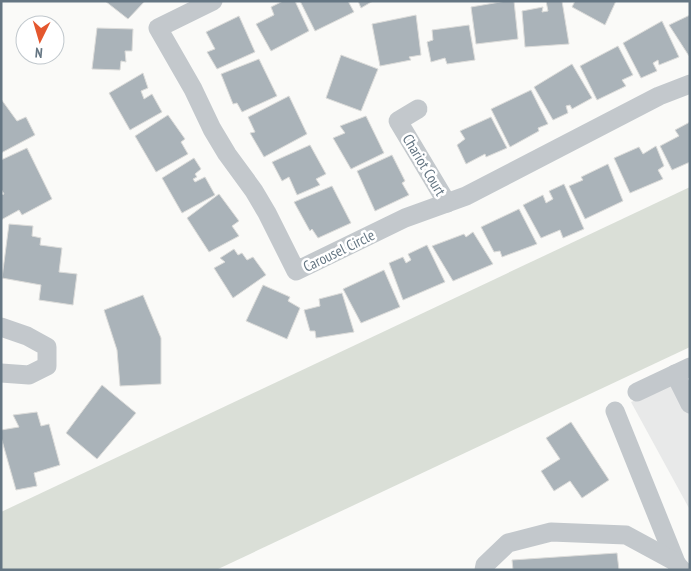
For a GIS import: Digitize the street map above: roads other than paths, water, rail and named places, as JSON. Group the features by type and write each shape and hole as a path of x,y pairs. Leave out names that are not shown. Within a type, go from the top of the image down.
{"street":[{"name":"Carousel Circle","path":"213,1 158,28 194,90 212,129 227,154 254,191 296,272 405,218 466,196 659,96 690,84"},
{"name":"Chariot Court","path":"418,109 398,121 447,203"},
{"path":"1,327 28,336 47,347 47,366 29,375 1,373"},
{"path":"637,392 682,370 690,404"},
{"path":"615,411 679,567"},
{"path":"484,570 485,565 508,543 551,532 626,535 674,561 679,567"}]}
